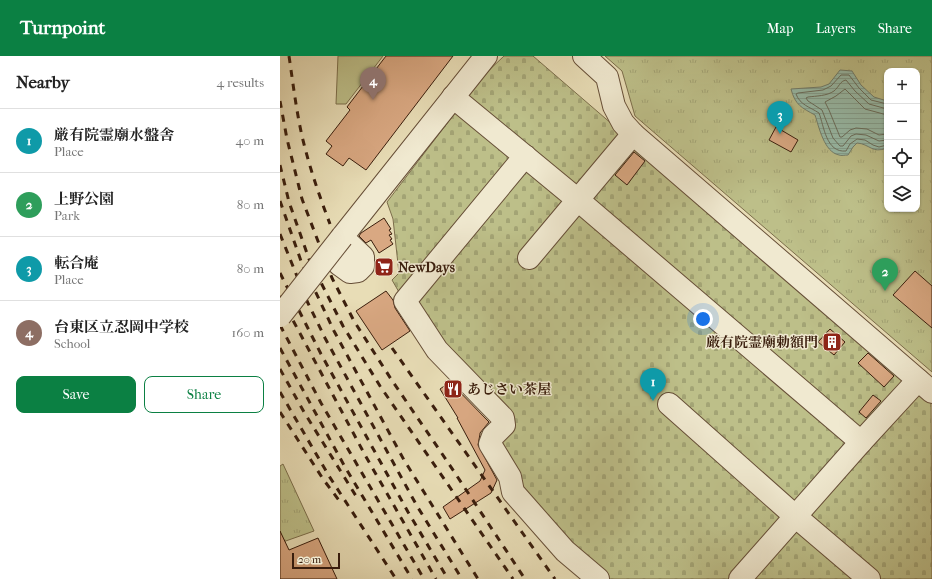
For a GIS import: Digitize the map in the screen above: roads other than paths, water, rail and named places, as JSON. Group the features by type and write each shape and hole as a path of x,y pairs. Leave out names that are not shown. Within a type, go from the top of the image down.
{"street":[{"path":"280,316 486,56"},
{"path":"584,56 607,77 614,106 623,123 633,134 925,386 861,442 740,579"},
{"path":"453,97 578,200 861,442"},
{"path":"529,258 633,134"},
{"path":"525,156 405,301 437,350 503,418 504,425 493,436 490,444 510,477 513,492 565,551 598,579"},
{"path":"329,254 338,264 350,272 358,271 363,266 363,257 348,229"},
{"path":"669,404 795,516 869,579"}],"water":[{"path":"840,70 852,71 861,85 874,97 884,100 884,149 878,150 857,143 848,155 840,155 829,149 820,132 815,115 803,108 797,102 791,89 821,87 829,84"}],"railway":[{"path":"289,56 302,136 314,180 330,224"},
{"path":"280,101 287,139 302,199 332,278 354,321 391,379 525,579"},
{"path":"280,165 289,202 309,259 343,326 380,386 513,579"},
{"path":"280,201 301,261 334,331 404,460 478,579"},
{"path":"280,234 307,301 325,338 417,506 462,579"},
{"path":"280,273 321,354 408,512 448,579"},
{"path":"280,296 365,455 436,579"},
{"path":"280,325 321,403 424,579"},
{"path":"280,348 345,467 412,579"},
{"path":"392,348 555,579"},
{"path":"280,369 304,412 356,496"},
{"path":"280,392 329,476 396,579"},
{"path":"280,412 323,479 341,503"}],"place":[{"name":"台東区立忍岡中学校","path":"373,100"},
{"name":"転合庵","path":"780,134"},
{"name":"NewDays","path":"384,267"},
{"name":"上野公園","path":"885,291"},
{"name":"厳有院霊廟勅額門","path":"832,342"},
{"name":"あじさい茶屋","path":"453,389"},
{"name":"厳有院霊廟水盤舎","path":"653,401"}]}
